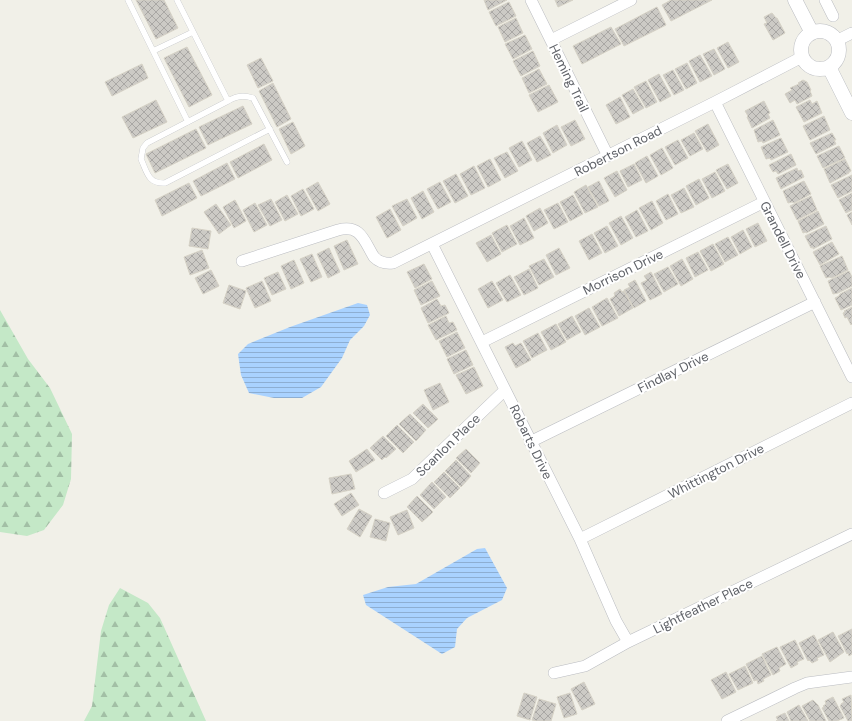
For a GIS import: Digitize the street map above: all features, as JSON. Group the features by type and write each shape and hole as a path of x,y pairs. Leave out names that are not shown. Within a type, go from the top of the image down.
{"street":[{"name":"Heming Trail","path":"530,0 608,156"},
{"path":"551,40 631,0"},
{"path":"795,0 812,33"},
{"path":"825,0 833,16"},
{"path":"823,31 829,33 836,41 838,53 834,63 824,69 812,67 807,64 802,57 801,48 803,42 806,36 812,33 823,31"},
{"path":"836,41 852,33"},
{"name":"Robertson Road","path":"242,261 344,228 356,230 361,234 374,257 379,261 393,263 802,57"},
{"path":"829,66 851,108"},
{"name":"Grandell Drive","path":"715,102 852,377"},
{"name":"Morrison Drive","path":"482,342 764,202"},
{"name":"Robarts Drive","path":"432,244 580,539 616,621 628,642"},
{"name":"Findlay Drive","path":"530,442 815,302"},
{"name":"Scanlon Place","path":"384,493 412,479 505,390"},
{"name":"Whittington Drive","path":"580,539 852,402"},
{"name":"Lightfeather Place","path":"554,673 585,666 628,642 852,534"},
{"path":"727,721 801,686 816,681 852,677"}],"lane":[{"path":"128,0 188,122"},
{"path":"177,0 228,101"},
{"path":"153,51 193,32"},
{"path":"270,129 165,183 152,181 140,159 143,148 147,144 237,96 246,96 253,98 270,129 286,162"}],"green space":[{"path":"0,310 28,359 50,388 72,434 71,479 63,505 44,530 27,536 0,532"},
{"path":"120,588 148,603 160,618 206,721 84,721 92,706 101,631 109,605"}],"water":[{"path":"358,303 367,305 370,315 364,326 350,340 342,358 321,387 302,398 274,398 249,393 241,375 238,354 248,344 290,327"},
{"path":"485,548 507,588 502,600 467,618 457,629 455,647 442,654 366,605 363,595 388,587 416,584 477,549"}],"building":[{"path":"136,0 164,0 178,28 156,39"},
{"path":"484,0 507,0 488,10"},
{"path":"555,0 573,0 558,7"},
{"path":"671,0 712,0 671,21 662,5"},
{"path":"509,2 516,16 496,26 489,12"},
{"path":"657,7 666,25 624,46 615,29"},
{"path":"772,13 777,18 785,33 773,40 764,24 767,23 764,17"},
{"path":"516,18 523,33 505,42 498,27"},
{"path":"611,27 621,44 582,64 573,46"},
{"path":"525,35 532,49 513,59 505,44"},
{"path":"728,42 739,62 728,68 717,48"},
{"path":"187,47 212,95 189,107 164,58"},
{"path":"714,49 725,69 714,75 703,54"},
{"path":"533,51 540,66 521,76 513,61"},
{"path":"700,55 712,76 700,82 689,61"},
{"path":"261,58 273,81 258,88 247,65"},
{"path":"687,63 697,83 686,89 675,69"},
{"path":"142,64 148,78 112,96 105,82"},
{"path":"539,69 547,84 529,93 522,78"},
{"path":"673,70 684,90 674,95 663,75"},
{"path":"659,74 671,96 660,102 648,80"},
{"path":"803,80 807,82 812,96 797,104 795,100 790,103 785,94 792,90 790,88 799,84 798,83"},
{"path":"646,81 657,102 646,108 634,87"},
{"path":"273,83 291,119 277,127 259,91"},
{"path":"549,85 558,102 538,112 529,95"},
{"path":"633,89 644,108 633,114 622,95"},
{"path":"620,97 630,117 616,124 606,105"},
{"path":"156,100 167,122 133,138 122,117"},
{"path":"810,100 812,104 817,101 822,113 804,122 796,107"},
{"path":"764,101 770,113 768,114 770,118 752,128 745,111"},
{"path":"243,106 252,124 208,145 199,127"},
{"path":"824,116 830,130 810,140 803,126"},
{"path":"575,120 585,139 571,146 561,127"},
{"path":"773,120 780,135 763,143 762,141 758,142 754,130"},
{"path":"293,122 305,146 291,154 279,129"},
{"path":"708,124 719,145 707,152 695,131"},
{"path":"557,125 567,145 553,153 543,133"},
{"path":"196,129 206,148 155,173 146,154"},
{"path":"694,133 703,149 690,156 681,140"},
{"path":"832,133 836,140 834,140 836,144 816,154 810,143"},
{"path":"540,136 551,155 537,162 527,143"},
{"path":"781,138 788,152 771,160 770,158 766,159 761,147"},
{"path":"678,140 688,158 675,165 665,147"},
{"path":"522,141 532,160 519,167 509,148"},
{"path":"264,144 272,160 238,178 230,162"},
{"path":"839,146 845,158 823,168 817,156"},
{"path":"662,148 673,168 661,175 650,155"},
{"path":"507,152 518,171 505,178 494,158"},
{"path":"791,154 796,165 778,174 776,171 773,172 769,165"},
{"path":"647,156 658,176 646,183 635,163"},
{"path":"490,159 501,180 488,187 477,166"},
{"path":"845,159 851,171 830,183 824,169"},
{"path":"227,163 235,179 201,196 193,181"},
{"path":"634,164 642,180 628,187 620,171"},
{"path":"728,164 738,183 727,189 716,170"},
{"path":"474,166 485,188 471,195 460,174"},
{"path":"797,168 798,171 801,170 804,177 781,189 776,178"},
{"path":"617,171 627,190 615,197 604,178"},
{"path":"715,172 725,191 712,198 702,179"},
{"path":"456,174 468,196 455,203 443,181"},
{"path":"852,175 852,191 838,198 831,185"},
{"path":"699,179 709,198 696,205 686,186"},
{"path":"599,181 609,201 599,206 588,187"},
{"path":"804,181 811,194 794,203 788,203 783,191"},
{"path":"318,182 330,204 318,211 306,189"},
{"path":"440,182 451,202 438,209 427,189"},
{"path":"189,183 197,198 162,216 155,200"},
{"path":"586,185 598,207 585,213 574,192"},
{"path":"684,188 694,207 681,213 671,195"},
{"path":"303,189 314,209 301,216 291,196"},
{"path":"423,191 434,212 422,219 411,198"},
{"path":"852,193 852,210 846,213 839,200"},
{"path":"668,194 678,214 666,220 656,201"},
{"path":"287,195 298,214 285,221 275,202"},
{"path":"573,195 583,214 570,221 560,202"},
{"path":"811,196 817,210 797,220 790,206"},
{"path":"271,199 282,220 270,226 258,205"},
{"path":"407,199 417,218 403,226 392,206"},
{"path":"235,200 246,221 234,228 223,207"},
{"path":"652,201 663,223 651,230 639,208"},
{"path":"255,203 267,225 254,232 243,210"},
{"path":"558,203 568,222 554,229 544,210"},
{"path":"216,204 231,225 219,234 204,212"},
{"path":"540,208 548,223 534,231 526,216"},
{"path":"390,209 401,230 387,238 376,217"},
{"path":"637,210 648,231 636,237 625,217"},
{"path":"818,211 824,224 803,233 798,221"},
{"path":"852,212 852,225 847,215"},
{"path":"621,216 633,238 621,245 609,223"},
{"path":"524,218 534,238 520,245 510,226"},
{"path":"758,223 767,241 755,247 746,229"},
{"path":"507,225 517,244 502,252 492,233"},
{"path":"607,226 618,246 605,253 594,233"},
{"path":"826,226 832,239 813,249 813,247 811,248 805,236"},
{"path":"192,228 211,231 208,249 189,246"},
{"path":"743,230 752,247 740,254 731,237"},
{"path":"592,234 602,253 589,260 579,241"},
{"path":"491,235 501,254 487,262 476,243"},
{"path":"728,237 738,255 725,262 715,244"},
{"path":"347,240 358,264 344,270 334,246"},
{"path":"832,242 839,254 820,265 813,252"},
{"path":"713,244 724,264 711,271 700,251"},
{"path":"329,248 340,272 328,278 317,254"},
{"path":"559,248 570,268 556,275 546,255"},
{"path":"202,250 209,268 190,275 184,257"},
{"path":"698,252 708,270 695,277 686,258"},
{"path":"312,254 322,277 311,282 300,259"},
{"path":"842,256 848,270 832,278 826,278 820,266"},
{"path":"544,259 554,277 539,285 529,266"},
{"path":"682,259 693,279 681,286 670,266"},
{"path":"294,260 304,283 291,289 281,266"},
{"path":"424,264 432,279 415,288 407,272"},
{"path":"668,267 678,284 664,292 654,274"},
{"path":"529,269 538,288 524,295 514,277"},
{"path":"211,270 219,286 203,294 195,278"},
{"path":"849,271 852,277 852,286 833,294 828,281"},
{"path":"278,272 286,289 272,295 264,278"},
{"path":"651,272 662,294 650,300 641,283 647,280 644,276"},
{"path":"510,275 521,295 507,302 496,283"},
{"path":"635,280 646,301 634,308 624,290 630,287 628,284"},
{"path":"262,281 271,301 255,308 246,288"},
{"path":"432,281 440,296 421,305 414,290"},
{"path":"492,281 503,300 488,308 478,289"},
{"path":"229,285 246,291 240,309 223,303"},
{"path":"852,288 852,305 841,310 835,298"},
{"path":"620,289 622,292 624,291 633,308 619,316 610,299 615,296 614,293"},
{"path":"607,298 618,318 602,326 592,307"},
{"path":"437,299 441,306 445,305 449,313 428,323 421,308"},
{"path":"852,307 852,324 851,325 843,313"},
{"path":"589,308 600,327 585,335 575,316"},
{"path":"446,316 449,323 453,322 457,330 436,340 428,325"},
{"path":"572,316 581,332 567,340 558,324"},
{"path":"556,324 566,342 551,350 541,332"},
{"path":"457,332 465,348 447,357 439,341"},
{"path":"538,333 547,350 532,358 523,341"},
{"path":"513,343 515,346 521,343 531,360 516,368 505,347"},
{"path":"466,350 473,365 454,374 447,359"},
{"path":"474,367 483,386 466,394 456,375"},
{"path":"440,383 449,402 433,410 424,390"},
{"path":"423,404 438,419 428,428 413,413"},
{"path":"410,414 426,430 416,441 399,424"},
{"path":"397,425 414,442 403,453 386,436"},
{"path":"383,436 396,449 382,460 370,448"},
{"path":"367,449 375,460 356,472 349,461"},
{"path":"466,449 480,463 471,473 456,458"},
{"path":"456,460 471,476 461,487 445,471"},
{"path":"444,472 460,488 450,498 434,482"},
{"path":"351,474 355,489 332,494 329,478"},
{"path":"432,482 446,497 434,509 420,495"},
{"path":"351,493 359,505 342,516 334,504"},
{"path":"417,496 433,512 422,522 407,507"},
{"path":"359,509 372,516 360,537 347,529"},
{"path":"407,510 414,528 398,535 390,517"},
{"path":"375,519 390,523 386,541 370,537"},
{"path":"852,629 852,654 849,656 838,636"},
{"path":"833,632 844,652 830,662 818,640"},
{"path":"814,635 824,655 817,658 818,660 812,663 809,660 808,661 799,643"},
{"path":"795,640 804,659 797,662 798,664 791,668 780,647"},
{"path":"777,647 786,664 779,668 780,671 773,675 762,654"},
{"path":"762,656 771,675 763,679 764,681 758,684 757,680 754,681 746,664"},
{"path":"745,666 753,683 738,690 729,674"},
{"path":"726,672 736,692 722,699 711,680"},
{"path":"584,682 595,704 582,710 571,689"},
{"path":"524,693 537,697 530,720 517,716"},
{"path":"570,693 577,714 564,718 557,697"},
{"path":"851,695 852,721 848,721 840,706 844,702 842,699"},
{"path":"833,697 844,718 837,721 829,721 822,708 826,704 825,701"},
{"path":"539,699 556,704 551,721 532,720"},
{"path":"813,700 818,705 826,721 810,721 802,706"},
{"path":"799,705 808,721 791,721 787,712"},
{"path":"785,713 789,721 776,721 778,720 776,717"}]}
